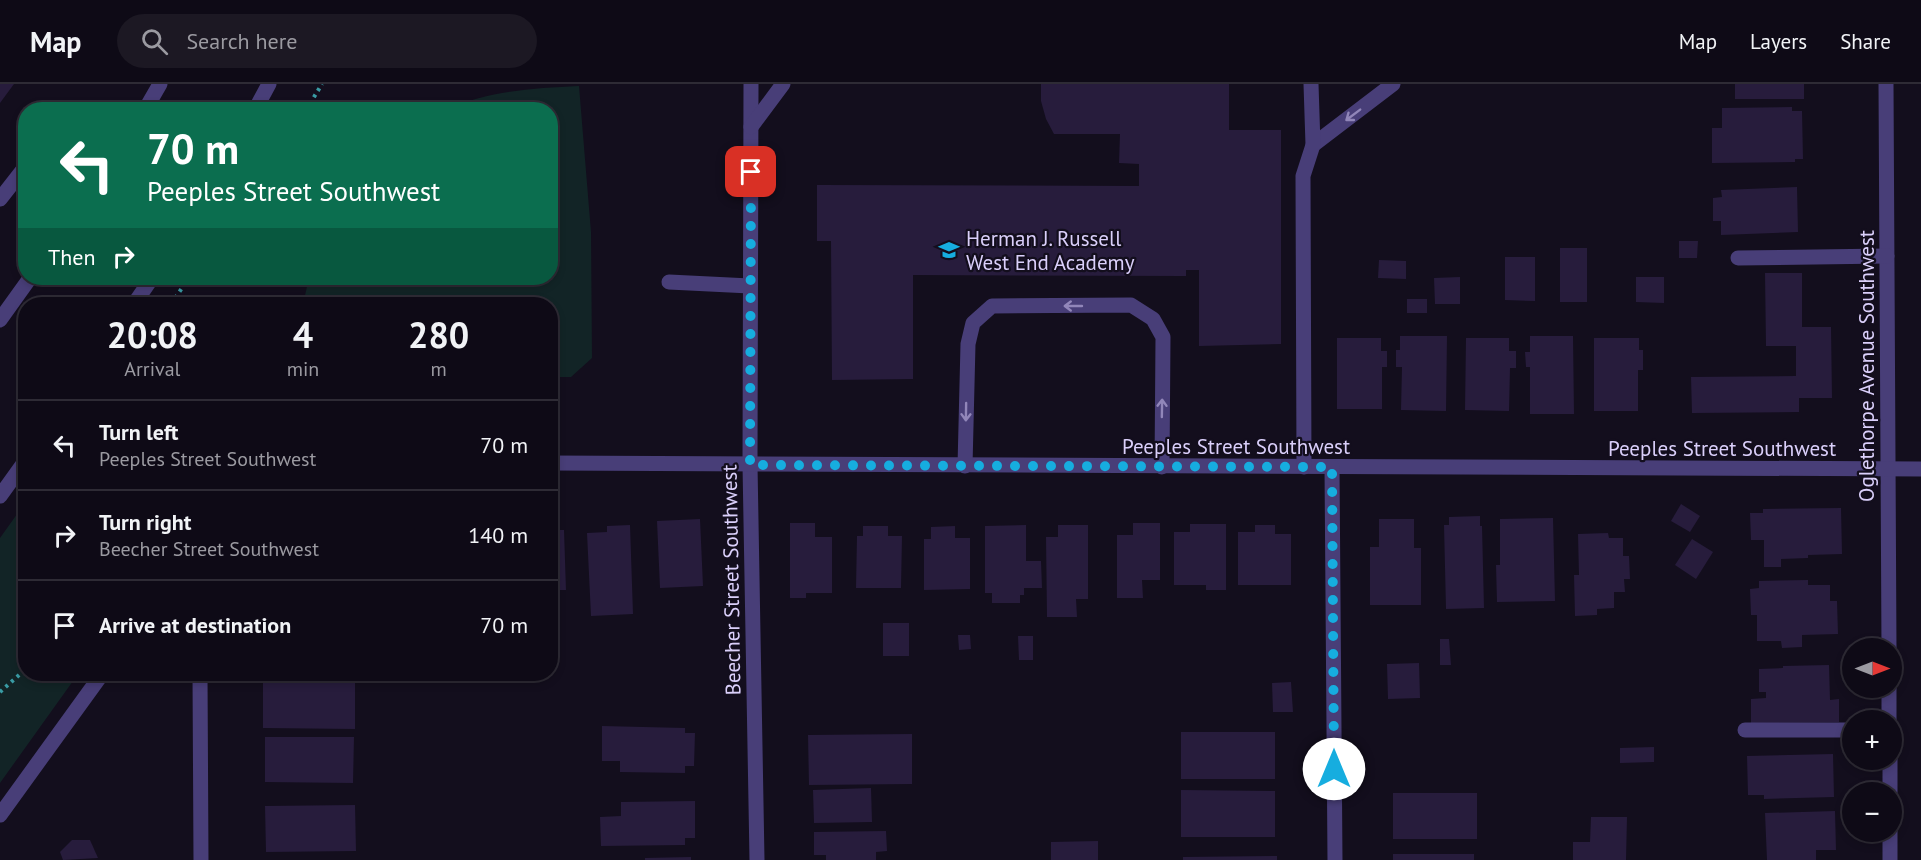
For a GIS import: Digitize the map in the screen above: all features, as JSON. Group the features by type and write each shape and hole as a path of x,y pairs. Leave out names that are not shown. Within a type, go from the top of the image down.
{"street":[{"path":"150,102 160,84"},
{"path":"259,102 269,84"},
{"name":"Beecher Street Southwest","path":"751,84 750,465 757,860"},
{"path":"751,127 783,84"},
{"path":"1312,145 1393,84"},
{"name":"Oglethorpe Avenue Southwest","path":"1886,84 1889,638"},
{"path":"1304,467 1303,176 1312,145 1315,85"},
{"path":"0,199 18,176"},
{"path":"1738,258 1887,256"},
{"path":"669,282 750,286"},
{"path":"0,320 25,285"},
{"path":"965,466 968,344 974,323 992,306 1131,305 1153,318 1163,337 1161,467"},
{"name":"Peeples Street Southwest","path":"558,463 1921,470"},
{"path":"1332,467 1335,860"},
{"path":"0,495 18,471"},
{"path":"0,815 97,681"},
{"path":"200,681 201,860"},
{"path":"1745,730 1842,730"},
{"path":"1890,842 1890,860"}],"path":[{"path":"311,102 322,84"},
{"path":"0,692 18,676"}],"shaded area":[{"path":"579,86 591,232 592,358 571,377 558,377 558,297 305,297 307,285 558,285 558,102 466,102 528,89"},
{"path":"18,513 18,681 73,681 0,783 0,538"}],"building":[{"path":"0,84 14,84 0,103"},
{"path":"1041,84 1229,84 1229,130 1281,130 1281,344 1199,346 1199,270 1186,270 1186,276 913,275 913,379 832,380 831,241 817,241 817,185 1139,186 1139,164 1119,163 1120,134 1054,134 1046,119 1041,101"},
{"path":"1735,84 1804,84 1804,99 1735,99"},
{"path":"1792,107 1792,111 1802,111 1803,159 1795,159 1795,162 1712,163 1712,128 1722,128 1722,108"},
{"path":"1797,187 1798,232 1721,235 1721,221 1713,221 1713,198 1722,197 1721,190"},
{"path":"1679,241 1698,241 1697,258 1679,258"},
{"path":"1560,248 1587,248 1587,302 1560,302"},
{"path":"1505,257 1535,257 1535,301 1505,300"},
{"path":"1379,260 1406,261 1406,279 1378,278"},
{"path":"1765,273 1802,273 1802,327 1831,327 1832,398 1799,398 1799,412 1692,413 1691,377 1796,376 1796,346 1766,346"},
{"path":"1460,277 1460,304 1435,304 1434,278"},
{"path":"1636,277 1664,277 1664,303 1636,302"},
{"path":"1407,299 1427,299 1427,313 1407,313"},
{"path":"1400,336 1447,336 1446,411 1401,410 1402,367 1396,367 1396,350 1400,350"},
{"path":"1530,336 1573,336 1574,414 1530,414 1530,367 1526,367 1525,352 1530,352"},
{"path":"1337,338 1381,338 1381,351 1387,351 1387,367 1382,367 1382,409 1337,409"},
{"path":"1466,338 1509,338 1509,351 1516,351 1516,368 1510,368 1509,411 1465,410"},
{"path":"1594,338 1639,338 1639,350 1643,350 1643,370 1638,370 1638,411 1594,411"},
{"path":"1681,504 1700,516 1690,532 1671,521"},
{"path":"1841,508 1842,554 1781,559 1781,567 1764,567 1764,540 1751,540 1750,513 1763,513 1763,509"},
{"path":"1480,516 1484,608 1446,609 1444,525 1449,525 1449,517"},
{"path":"1553,518 1555,601 1497,602 1496,565 1500,565 1500,519"},
{"path":"700,519 703,586 660,588 657,521"},
{"path":"1379,519 1414,519 1414,548 1421,548 1421,605 1370,605 1370,547 1379,547"},
{"path":"790,523 815,523 815,537 832,537 832,593 806,593 806,598 790,598"},
{"path":"1133,523 1160,523 1160,580 1142,580 1143,598 1117,598 1117,535 1133,535"},
{"path":"1190,524 1226,524 1226,590 1206,590 1206,585 1174,585 1174,532 1190,532"},
{"path":"630,525 633,614 591,616 587,533 607,532 607,526"},
{"path":"1026,525 1026,561 1041,561 1042,588 1024,588 1024,595 1020,595 1020,603 992,603 992,593 985,593 985,526"},
{"path":"1058,525 1088,525 1088,599 1076,599 1077,617 1047,617 1046,537 1058,537"},
{"path":"1255,525 1275,525 1275,534 1291,534 1291,585 1238,585 1238,532 1255,532"},
{"path":"863,526 888,526 888,536 902,536 901,588 856,588 857,536 863,536"},
{"path":"955,526 955,538 970,538 970,589 924,590 924,539 931,539 931,527"},
{"path":"558,530 564,530 566,590 558,590"},
{"path":"1608,533 1609,538 1623,538 1623,556 1629,556 1630,579 1624,579 1625,592 1614,592 1614,608 1597,609 1597,615 1575,616 1574,575 1579,575 1578,534"},
{"path":"1692,539 1713,552 1696,579 1675,565"},
{"path":"1808,580 1808,585 1830,585 1830,601 1837,601 1838,634 1802,635 1802,647 1782,648 1781,641 1757,641 1757,615 1751,615 1750,589 1759,588 1759,581"},
{"path":"883,623 909,623 909,656 883,656"},
{"path":"958,635 970,635 971,649 959,650"},
{"path":"1018,636 1033,636 1033,660 1019,660"},
{"path":"1440,639 1449,639 1451,665 1440,665"},
{"path":"1419,663 1420,698 1388,699 1387,664"},
{"path":"1829,665 1830,700 1839,699 1839,722 1751,723 1751,699 1766,698 1766,692 1759,692 1759,669"},
{"path":"263,681 355,681 355,729 263,728"},
{"path":"1291,682 1293,712 1273,712 1272,683"},
{"path":"602,726 685,728 685,733 695,733 694,766 685,766 685,773 620,772 620,761 602,761"},
{"path":"1181,732 1275,732 1275,779 1181,779"},
{"path":"912,734 912,784 809,785 808,735"},
{"path":"265,737 354,737 353,783 265,782"},
{"path":"1654,747 1654,762 1620,763 1620,748"},
{"path":"1833,754 1834,797 1764,799 1764,795 1748,795 1747,756"},
{"path":"871,788 872,822 814,823 813,790"},
{"path":"1181,790 1275,791 1275,837 1181,837"},
{"path":"1393,793 1477,793 1477,839 1393,839"},
{"path":"695,801 695,838 685,838 685,845 601,846 600,817 621,816 621,802"},
{"path":"355,805 356,851 266,852 265,806"},
{"path":"1835,811 1836,850 1816,850 1816,860 1767,860 1765,813"},
{"path":"1591,817 1627,817 1626,860 1573,860 1573,842 1590,842"},
{"path":"886,831 887,851 876,852 876,860 826,860 826,855 814,855 814,832"},
{"path":"72,840 90,840 98,858 63,860 60,852"},
{"path":"1098,841 1098,860 1051,860 1051,842"},
{"path":"1393,854 1474,854 1474,860 1393,860"},
{"path":"1277,856 1277,860 1183,860 1183,857"},
{"path":"691,857 691,860 645,860 645,858"}],"place":[{"name":"Herman J. Russell West End Academy","path":"949,250"}],"route":[{"path":"751,172 750,465 1332,467 1334,769"}]}
